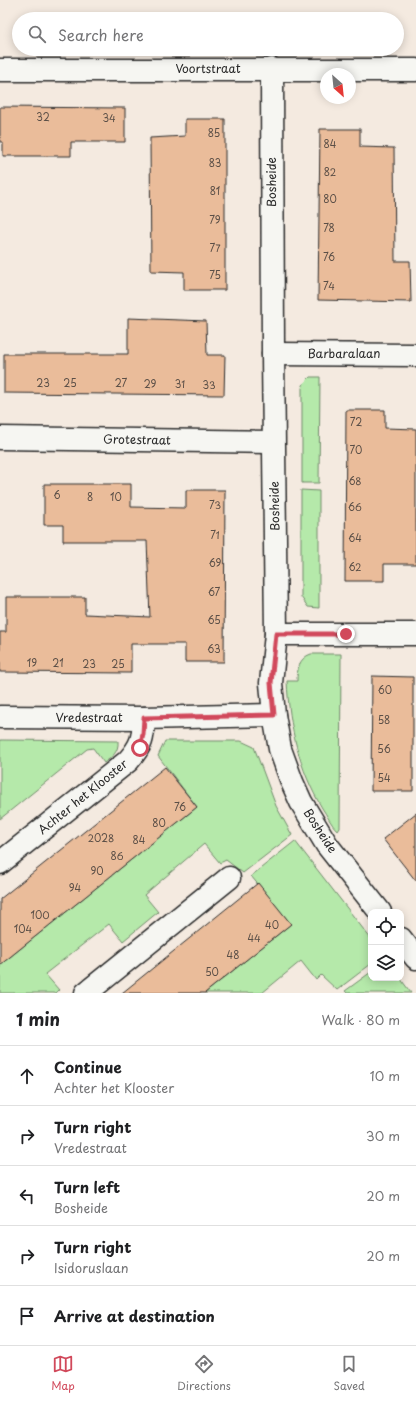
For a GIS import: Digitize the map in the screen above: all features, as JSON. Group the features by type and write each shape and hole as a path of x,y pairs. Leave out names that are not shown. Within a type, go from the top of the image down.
{"street":[{"name":"Bosheide","path":"272,69 272,354 276,488 276,634 271,683 274,715 280,749 301,802 328,845 378,909"},
{"name":"Voortstraat","path":"0,70 416,70"},
{"name":"Barbaralaan","path":"272,354 416,355"},
{"name":"Grotestraat","path":"0,438 274,442"},
{"path":"276,634 416,634"},
{"name":"Vredestraat","path":"0,717 144,718 274,715"},
{"name":"Achter het Klooster","path":"0,863 128,761 140,748 144,718"},
{"path":"86,993 229,878"},
{"path":"404,943 416,958"}],"green space":[{"path":"310,377 320,377 319,483 302,483 302,388 304,383"},
{"path":"301,490 319,491 319,608 308,607 301,597"},
{"path":"311,654 341,654 340,828 338,831 322,808 307,778 301,763 290,714 287,681 297,681 301,661"},
{"path":"0,740 118,741 118,745 114,754 104,763 93,748 87,749 0,819"},
{"path":"165,741 241,741 254,747 276,806 292,835 243,873 226,860 220,863 204,844 144,895 158,912 123,941 109,924 45,974 59,990 56,993 0,993 0,965 197,807 158,756"},
{"path":"295,841 368,935 368,966 337,990 321,975 316,980 301,961 262,993 205,993 291,924 251,876"},
{"path":"368,974 368,981 402,981 411,993 347,993 345,991"}],"building":[{"path":"0,107 125,108 125,142 71,142 71,156 3,156 3,142 0,142"},
{"path":"185,119 225,119 225,290 184,290 184,272 151,271 150,138 185,136"},
{"path":"320,129 360,129 360,147 394,148 395,261 410,261 411,302 318,300"},
{"path":"128,318 206,321 207,355 225,355 224,395 4,393 4,354 128,354"},
{"path":"346,410 385,410 385,428 416,429 416,564 384,564 384,581 345,581"},
{"path":"44,484 131,484 131,507 186,508 186,490 225,490 224,662 185,662 185,644 131,644 131,673 0,672 0,632 6,632 6,597 85,597 85,614 150,617 147,541 63,541 63,525 44,525"},
{"path":"372,676 413,677 413,791 371,791"},
{"path":"165,767 197,807 0,965 0,899"},
{"path":"416,813 416,881 383,839"},
{"path":"258,883 291,924 205,993 122,993"}],"route":[{"path":"140,748 144,718 274,715 271,683 276,634 346,634"}]}
